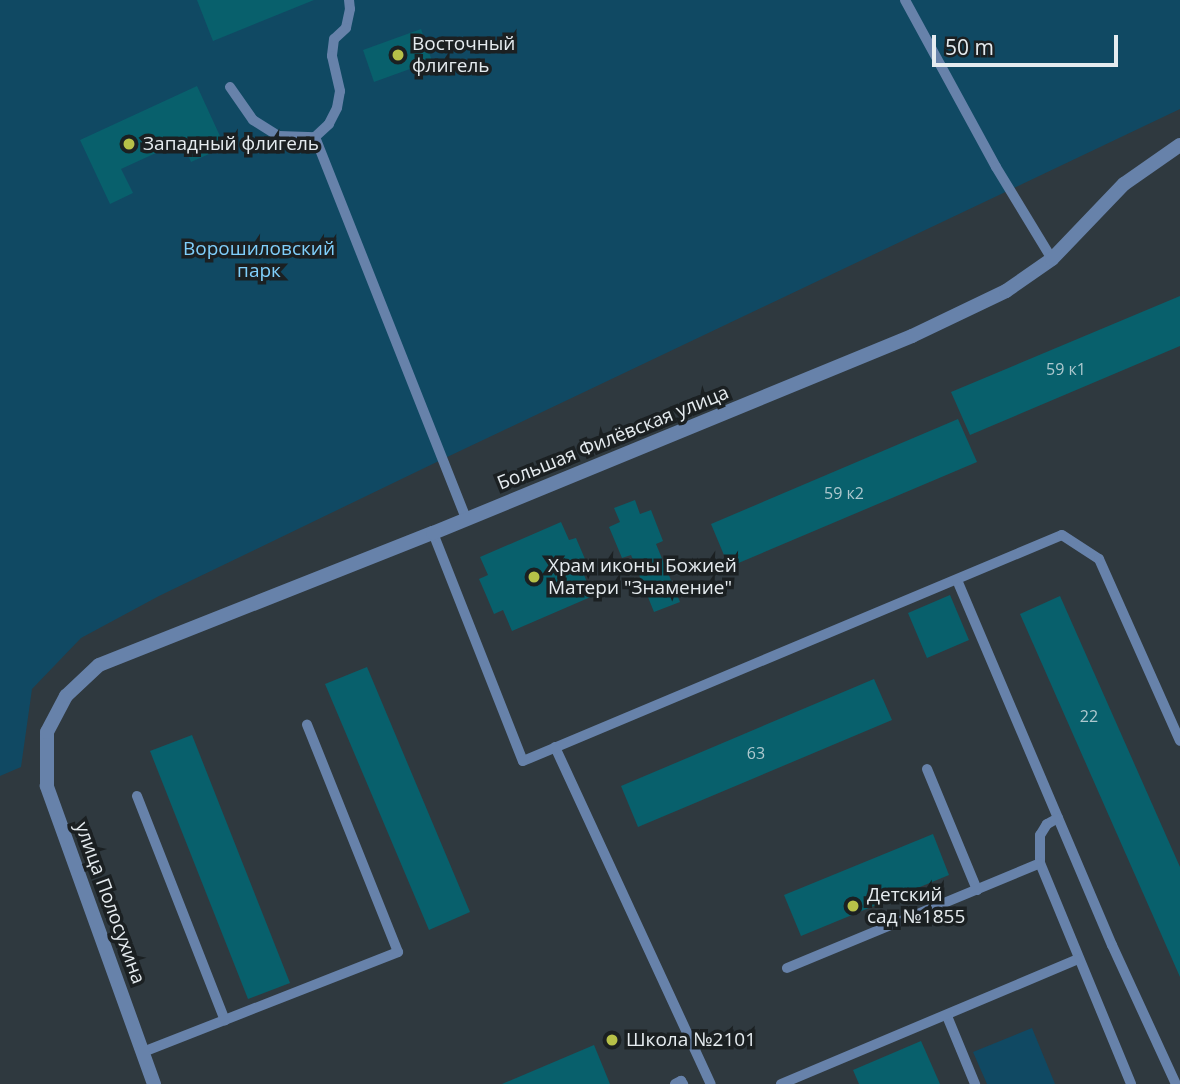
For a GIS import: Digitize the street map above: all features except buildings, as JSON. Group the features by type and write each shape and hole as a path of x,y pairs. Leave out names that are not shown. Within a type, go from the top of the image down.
{"street":[{"name":"Большая Филёвская улица","path":"47,732 66,696 99,665 433,533 912,336 1006,291 1052,259 1124,184 1180,145"},
{"name":"улица Полосухина","path":"47,732 47,786 154,1084"}],"lane":[{"path":"230,87 253,120 279,136 315,137 329,124 337,108 340,91 333,47 334,39 346,28 349,0"},
{"path":"905,0 996,167 1052,259"},
{"path":"315,137 466,519"},
{"path":"433,533 523,761 1062,535 1100,559 1180,741"},
{"path":"957,580 1058,818 1176,1084"},
{"path":"143,1052 398,953 307,726"},
{"path":"555,747 711,1084"},
{"path":"927,769 977,890"},
{"path":"138,796 225,1020"},
{"path":"1058,818 1047,824 1040,835 1040,863 1131,1084"},
{"path":"786,968 1040,863"},
{"path":"781,1084 1078,959"},
{"path":"947,1016 975,1084"},
{"path":"808,1073 813,1084"},
{"path":"675,1084 681,1081 683,1084"}],"green space":[{"name":"Ворошиловский парк","path":"0,0 1180,0 1180,109 443,459 159,596 81,638 32,689 21,767 0,776"},
{"path":"1032,1028 1055,1084 987,1084 973,1052"}],"place":[{"name":"Восточный флигель","path":"398,55"},
{"name":"Западный флигель","path":"129,144"},
{"name":"Храм иконы Божией Матери \"Знамение\"","path":"534,577"},
{"name":"Детский сад №1855","path":"853,906"},
{"name":"Школа №2101","path":"612,1040"}]}
